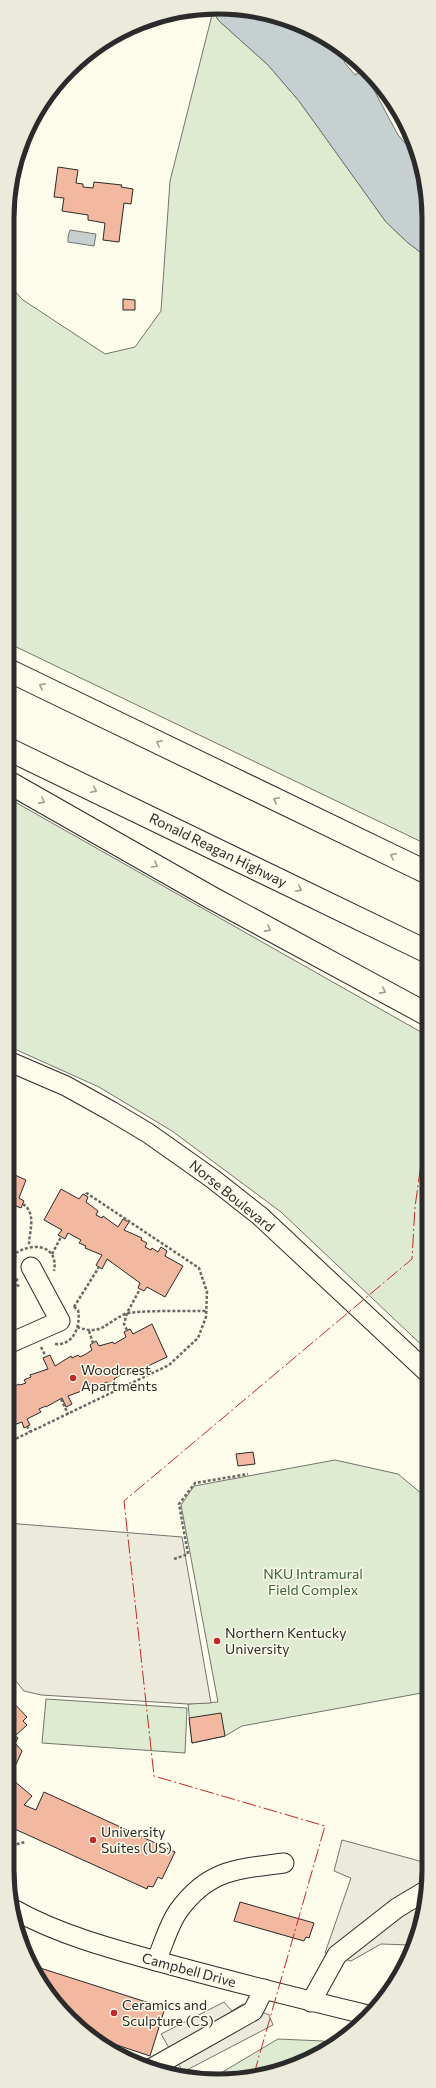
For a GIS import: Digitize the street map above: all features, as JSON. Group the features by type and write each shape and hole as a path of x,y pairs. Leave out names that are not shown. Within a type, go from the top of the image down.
{"highway":[{"path":"14,673 422,870"},
{"name":"Ronald Reagan Highway","path":"14,752 422,949"},
{"path":"14,785 218,901 422,1012"}],"street":[{"name":"Norse Boulevard","path":"14,1064 66,1086 111,1111 148,1133 213,1179 260,1216 422,1367"},
{"path":"14,1341 60,1321 31,1267"},
{"path":"156,1961 178,1911 206,1881 238,1869 284,1863"},
{"path":"311,2002 337,1955 397,1908 420,1894"},
{"name":"Campbell Drive","path":"18,1912 29,1918 115,1950 311,2002 362,2014"},
{"path":"158,2065 253,2011 264,1989"}],"path":[{"path":"14,1440 116,1391 147,1374 169,1365 198,1338 207,1311 207,1292 198,1268 85,1192"},
{"path":"23,1204 29,1209 32,1217 29,1246"},
{"path":"52,1254 61,1237"},
{"path":"74,1307 99,1267"},
{"path":"127,1330 124,1324 127,1313 140,1289"},
{"path":"60,1321 90,1331 106,1327 127,1313 207,1311"},
{"path":"90,1331 93,1343"},
{"path":"113,1386 116,1391"},
{"path":"61,1399 68,1414"},
{"path":"28,1426 30,1432"},
{"path":"174,1558 188,1554 179,1504 195,1483 248,1474"},
{"path":"14,1844 25,1842"}],"green space":[{"path":"212,14 215,14 218,20 268,65 299,101 386,222 407,242 422,253 422,842 14,646 14,290 23,300 105,354 135,347 161,311 170,181"},
{"path":"14,801 422,1033 422,1345 281,1212 172,1131 99,1087 14,1049"},
{"name":"NKU Intramural Field Complex","path":"335,1460 398,1474 422,1494 422,1693 242,1726 225,1736 192,1743 188,1704 218,1702 181,1505 194,1486"},
{"path":"46,1699 187,1708 185,1753 42,1743"},
{"path":"278,2039 323,2041 327,2043 308,2053 271,2067 231,2074 219,2074"}],"shaded area":[{"path":"215,14 231,14 258,18 284,25 308,35 331,48 346,59 344,62 355,75 360,72 369,81 398,135 410,148 415,165 422,205 422,253 407,242 386,222 299,101 268,65 218,20"},
{"path":"70,230 96,234 94,246 68,242"},
{"path":"14,1524 182,1537 211,1703 188,1704 41,1695 24,1691 14,1679"},
{"path":"342,1840 422,1862 422,1883 418,1910 407,1945 381,1944 351,1961 325,1953 351,1878 334,1871"},
{"path":"224,2002 232,2011 243,2004 269,2015 273,2025 185,2071 182,2071 161,2034"}],"building":[{"path":"58,167 78,170 76,183 83,184 83,187 93,188 94,182 122,185 121,187 133,189 131,204 124,203 119,242 103,240 105,223 88,220 88,215 62,211 64,198 54,197"},
{"path":"123,299 135,300 135,310 123,310"},
{"path":"14,1175 26,1180 19,1198 24,1201 21,1208 16,1206 14,1209"},
{"path":"61,1189 79,1199 83,1194 88,1197 86,1202 98,1211 96,1215 102,1218 103,1216 118,1227 123,1219 129,1222 124,1230 142,1238 141,1240 147,1243 145,1247 151,1250 152,1248 158,1252 161,1247 167,1251 165,1256 183,1266 165,1297 147,1287 144,1291 138,1288 140,1283 107,1259 102,1269 96,1265 102,1255 85,1248 86,1246 79,1243 81,1240 68,1233 65,1239 58,1235 62,1230 44,1220"},
{"name":"Woodcrest Apartments","path":"152,1324 167,1357 148,1366 151,1371 144,1375 141,1370 127,1374 126,1372 114,1379 117,1384 111,1387 108,1382 93,1387 91,1384 86,1386 87,1389 68,1396 72,1404 66,1407 62,1398 46,1407 39,1409 41,1412 27,1419 30,1425 24,1428 22,1422 14,1425 14,1386 26,1383 24,1380 31,1377 30,1375 48,1369 43,1358 50,1355 55,1366 71,1356 72,1358 78,1355 80,1357 86,1354 92,1350 90,1345 96,1341 99,1346 113,1342 114,1344 126,1337 124,1332 130,1329 133,1334"},
{"path":"253,1452 255,1464 238,1466 236,1454"},
{"path":"14,1703 27,1717 23,1721 27,1725 15,1736 18,1738 15,1743 22,1751 14,1769"},
{"path":"221,1713 225,1736 192,1743 189,1718"},
{"name":"University Suites (US)","path":"14,1781 32,1796 24,1805 36,1810 44,1792 175,1852 162,1879 158,1877 153,1887 148,1886 147,1889 14,1829"},
{"path":"240,1902 314,1923 309,1938 306,1937 304,1941 234,1921"},
{"name":"Ceramics and Sculpture (CS)","path":"39,1968 165,2008 150,2056 117,2045 116,2047 105,2040 83,2023 56,1994"}],"power":[{"path":"255,2070 325,1826 154,1776 124,1501 412,1259 415,1207 422,1157"}],"place":[{"name":"Woodcrest Apartments","path":"73,1378"},
{"name":"Northern Kentucky University","path":"217,1641"},
{"name":"University Suites (US)","path":"93,1840"},
{"name":"Ceramics and Sculpture (CS)","path":"114,2013"}]}
